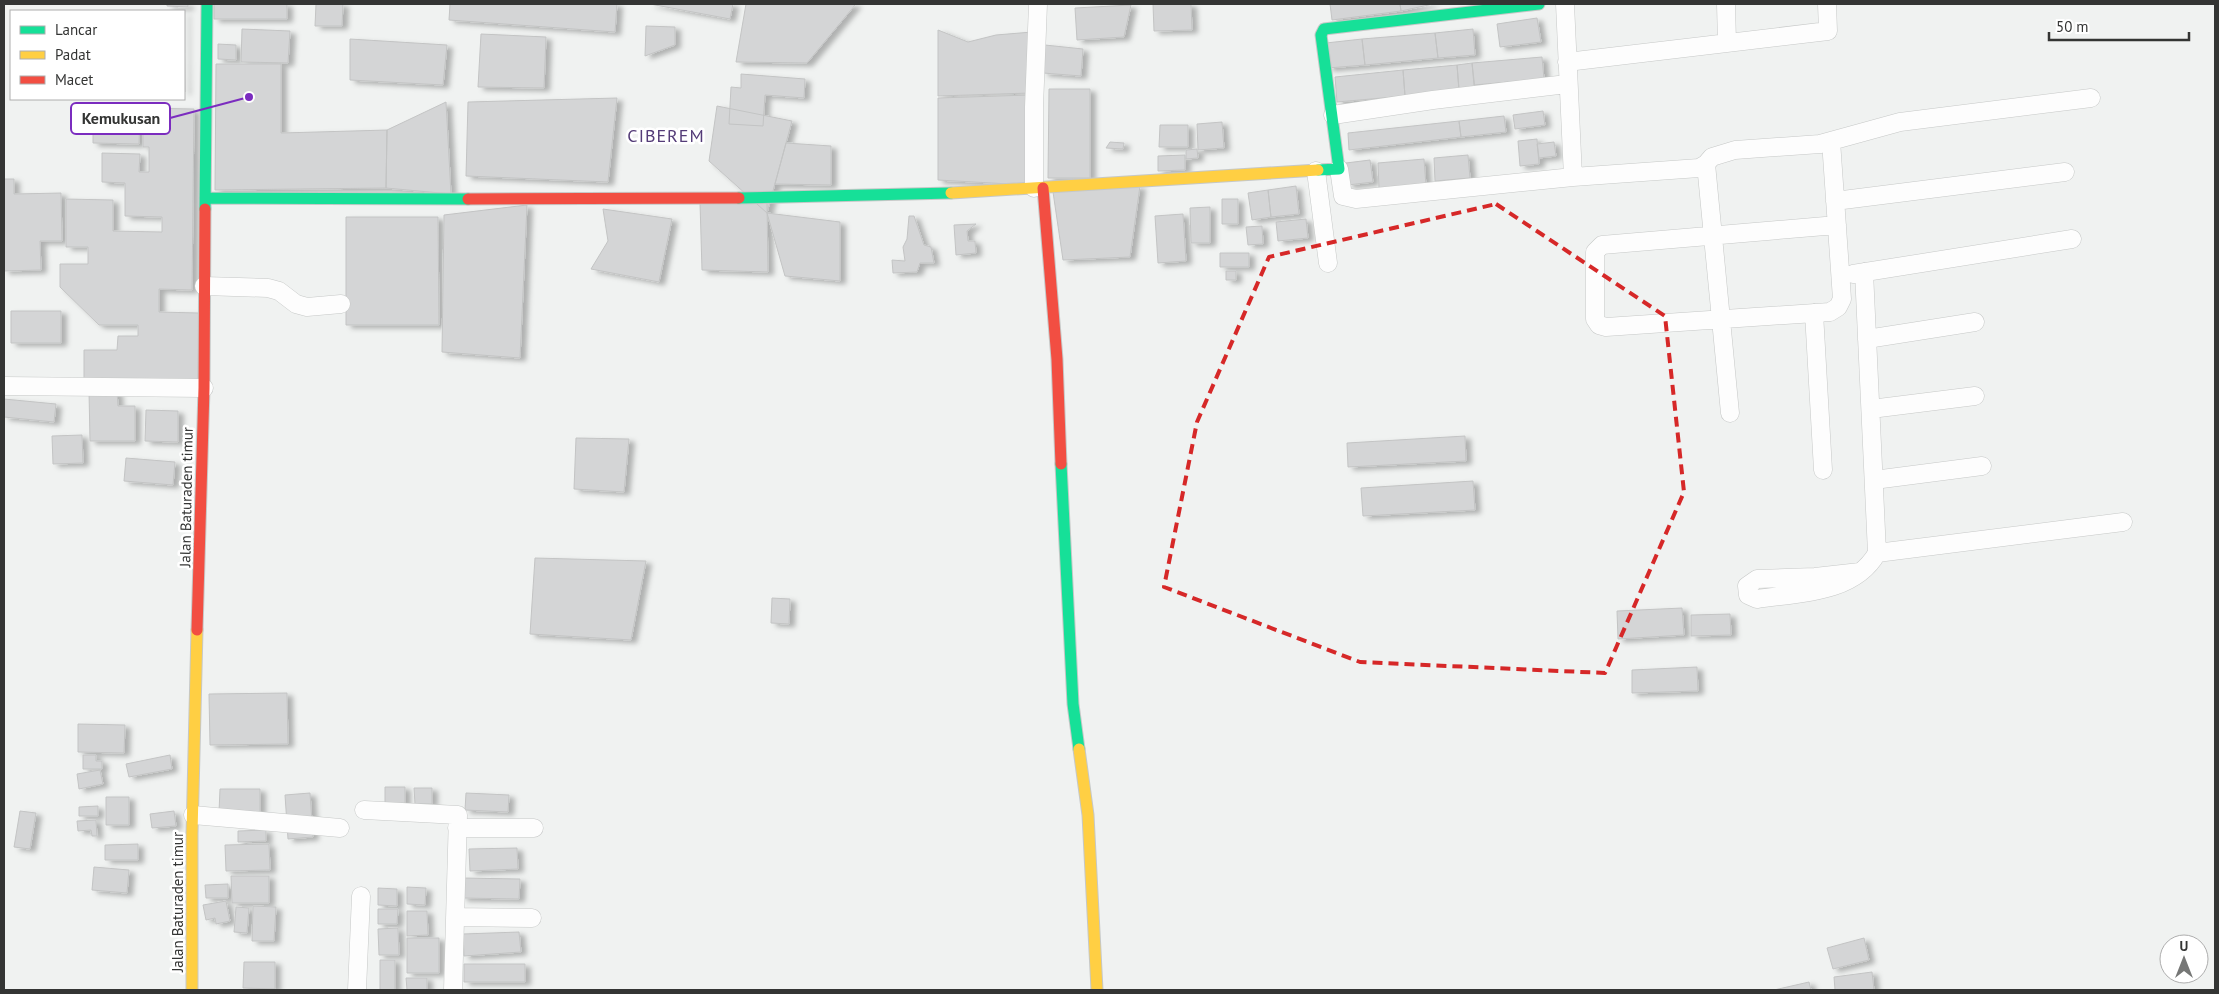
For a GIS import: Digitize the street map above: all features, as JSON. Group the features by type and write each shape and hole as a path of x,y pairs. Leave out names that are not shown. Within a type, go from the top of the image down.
{"street":[{"name":"Jalan Baturaden timur","path":"192,990 193,815 204,388 206,4"},
{"path":"1038,4 1034,107 1039,188 1052,276 1073,704 1088,814 1097,990"},
{"path":"1538,4 1324,29 1321,35 1343,196 1356,199 1573,177 1699,168 1712,157 1735,150 1820,144 1900,122 2091,98"},
{"path":"1565,4 1567,84 1573,177"},
{"path":"1726,4 1727,43"},
{"path":"1567,62 1828,30 1827,4"},
{"path":"1333,114 1567,84"},
{"path":"1831,142 1841,277 1842,299 1838,307 1830,312 1606,327 1599,325 1595,319 1595,252 1602,245 1837,225"},
{"path":"1706,164 1730,413"},
{"path":"205,198 650,198 896,194 1039,188 1339,169"},
{"path":"1316,171 1328,263"},
{"path":"1835,201 2065,172"},
{"path":"1841,277 2072,239"},
{"path":"1860,572 1757,579 1747,586 1748,595 1756,599 1833,587 1849,580 1860,572 1874,560 1878,553 1864,272"},
{"path":"204,286 268,288 279,291 296,304 307,307 342,304"},
{"path":"1814,313 1823,470"},
{"path":"1867,339 1975,322"},
{"path":"4,386 204,388"},
{"path":"1871,409 1975,396"},
{"path":"1874,480 1982,466"},
{"path":"1878,553 2123,522"},
{"path":"364,810 458,815 453,990"},
{"path":"193,815 340,828"},
{"path":"457,828 534,828"},
{"path":"357,990 361,896"},
{"path":"455,917 532,918"}],"highlighted area":[{"path":"1496,204 1665,316 1684,492 1605,673 1360,662 1164,587 1197,422 1269,257"}],"building":[{"path":"167,4 188,4 188,7 167,6"},
{"path":"214,4 287,4 287,19 214,19"},
{"path":"316,4 343,4 342,26 315,26"},
{"path":"450,4 617,4 615,32 449,20"},
{"path":"650,4 733,4 730,19"},
{"path":"746,4 856,4 807,63 736,62"},
{"path":"1153,4 1191,4 1192,30 1154,31"},
{"path":"1330,4 1400,4 1401,11 1332,20"},
{"path":"1400,4 1433,4 1401,11"},
{"path":"1131,5 1124,37 1077,40 1075,8"},
{"path":"1537,18 1541,42 1500,47 1497,24"},
{"path":"646,26 675,27 675,45 645,56"},
{"path":"242,29 290,31 288,63 241,62"},
{"path":"1473,29 1475,55 1438,58 1435,33"},
{"path":"938,30 968,42 996,35 1032,32 1030,93 938,96"},
{"path":"1435,33 1438,58 1365,65 1362,39"},
{"path":"481,34 546,37 544,88 478,87"},
{"path":"350,39 447,45 443,85 350,80"},
{"path":"1362,39 1365,65 1328,68 1326,43"},
{"path":"218,44 236,45 236,60 218,59"},
{"path":"1045,45 1083,49 1081,76 1043,73"},
{"path":"1542,57 1544,79 1474,85 1472,63"},
{"path":"1472,63 1475,89 1459,90 1457,65"},
{"path":"216,64 281,64 281,133 387,130 386,188 215,190"},
{"path":"1457,65 1459,90 1405,96 1403,70"},
{"path":"1403,70 1405,96 1337,102 1335,77"},
{"path":"741,74 805,79 804,98 765,95 763,126 729,124 731,87 741,88"},
{"path":"1049,89 1090,89 1090,178 1048,178"},
{"path":"1030,95 1028,185 938,180 938,98"},
{"path":"617,98 608,182 466,176 468,102"},
{"path":"446,102 451,194 386,188 387,130"},
{"path":"717,106 792,121 767,213 709,161"},
{"path":"143,108 194,109 192,290 159,289 159,312 199,313 198,385 84,384 84,350 117,350 118,336 138,336 138,325 99,325 60,287 60,264 88,264 88,247 66,247 66,199 113,200 113,231 162,232 162,217 125,216 125,183 102,182 102,153 140,154 139,172 149,172 149,147 143,147"},
{"path":"1543,111 1545,125 1515,129 1513,115"},
{"path":"93,114 140,115 139,144 93,143"},
{"path":"1504,116 1506,132 1461,137 1459,121"},
{"path":"1459,121 1461,137 1349,150 1348,133"},
{"path":"1222,122 1224,148 1198,150 1197,124"},
{"path":"1160,125 1188,125 1188,147 1159,147"},
{"path":"1537,139 1539,164 1520,166 1518,141"},
{"path":"1110,142 1124,143 1123,149 1106,148"},
{"path":"1554,142 1556,156 1539,158 1537,144"},
{"path":"786,143 831,146 831,185 775,184"},
{"path":"1197,149 1198,158 1186,159 1186,150"},
{"path":"1185,155 1185,170 1158,171 1158,156"},
{"path":"1468,155 1470,178 1435,181 1434,158"},
{"path":"1424,159 1426,186 1379,189 1378,163"},
{"path":"1370,160 1373,182 1348,185 1346,163"},
{"path":"4,179 14,179 14,194 61,193 62,241 40,241 41,270 4,271"},
{"path":"1140,186 1130,257 1063,260 1053,192"},
{"path":"1296,186 1299,214 1271,217 1268,190"},
{"path":"1268,190 1271,217 1252,220 1248,193"},
{"path":"1222,199 1238,199 1238,224 1222,224"},
{"path":"767,201 768,272 702,270 700,202"},
{"path":"527,205 520,358 442,352 444,215"},
{"path":"1210,207 1210,243 1191,243 1190,208"},
{"path":"603,209 672,219 659,282 591,269 608,241"},
{"path":"767,213 840,222 840,281 785,276"},
{"path":"1183,214 1186,261 1158,263 1155,216"},
{"path":"909,216 914,216 924,245 931,247 934,263 920,263 917,272 893,273 892,260 905,261 903,247 907,239"},
{"path":"346,217 438,217 439,325 346,325"},
{"path":"1306,219 1308,238 1278,241 1276,222"},
{"path":"976,224 967,231 968,241 975,241 976,253 956,255 954,225"},
{"path":"1262,226 1263,244 1248,245 1246,227"},
{"path":"1220,253 1249,253 1249,267 1220,267"},
{"path":"1226,271 1236,271 1236,280 1226,280"},
{"path":"11,311 61,311 61,343 11,343"},
{"path":"89,391 117,391 118,406 135,406 135,441 90,441"},
{"path":"4,399 56,404 54,422 4,417"},
{"path":"146,410 178,411 178,442 145,441"},
{"path":"82,435 83,463 53,464 52,436"},
{"path":"1465,436 1466,461 1348,467 1347,443"},
{"path":"576,438 629,439 624,492 574,489"},
{"path":"126,458 175,462 173,485 124,481"},
{"path":"1473,481 1475,510 1363,516 1361,488"},
{"path":"535,558 646,561 631,640 530,634"},
{"path":"772,598 790,599 789,624 771,623"},
{"path":"1682,608 1684,635 1618,639 1617,611"},
{"path":"1730,614 1731,635 1691,636 1691,615"},
{"path":"1697,667 1698,691 1632,693 1632,670"},
{"path":"287,693 288,744 210,745 209,694"},
{"path":"78,724 125,725 124,753 78,752"},
{"path":"83,755 96,755 96,761 102,761 102,769 83,769"},
{"path":"170,755 172,769 129,777 126,764"},
{"path":"100,770 103,784 79,789 77,774"},
{"path":"385,787 405,787 405,806 385,807"},
{"path":"414,788 432,788 432,804 415,804"},
{"path":"220,789 260,789 260,813 219,812"},
{"path":"310,793 313,837 288,839 285,795"},
{"path":"466,793 509,795 508,812 465,810"},
{"path":"106,797 129,797 129,825 106,825"},
{"path":"98,806 98,816 79,816 79,807"},
{"path":"20,811 36,813 30,849 14,847"},
{"path":"174,811 176,826 152,828 150,814"},
{"path":"96,820 97,836 92,836 91,830 78,831 77,821"},
{"path":"266,830 266,841 238,842 238,831"},
{"path":"138,844 138,860 105,860 105,845"},
{"path":"269,844 270,870 226,871 225,845"},
{"path":"517,848 518,869 470,871 469,849"},
{"path":"94,867 129,870 127,893 92,890"},
{"path":"231,876 269,876 269,903 232,903"},
{"path":"462,878 520,879 519,899 462,898"},
{"path":"228,884 228,898 206,898 205,885"},
{"path":"407,887 426,888 425,905 407,904"},
{"path":"378,888 397,889 397,906 378,905"},
{"path":"226,901 230,921 216,924 215,918 206,920 203,905"},
{"path":"253,906 276,907 274,941 252,941"},
{"path":"236,907 249,908 247,933 234,932"},
{"path":"378,909 398,909 397,924 378,924"},
{"path":"407,911 427,911 428,935 407,936"},
{"path":"398,928 399,955 379,955 378,929"},
{"path":"519,932 521,952 464,956 463,934"},
{"path":"407,938 439,938 439,973 407,973"},
{"path":"1864,938 1869,960 1833,969 1827,948"},
{"path":"380,960 395,960 395,990 380,990"},
{"path":"244,962 275,962 275,989 243,988"},
{"path":"464,964 525,964 525,982 464,982"},
{"path":"1872,972 1874,990 1835,990 1834,977"},
{"path":"406,978 427,978 427,990 407,990"},
{"path":"1809,982 1811,990 1774,990"}],"traffic: fast":[{"path":"205,209 207,4"},
{"path":"1318,170 1339,169 1321,35 1324,29 1539,4"},
{"path":"739,198 951,193"},
{"path":"205,198 468,199"},
{"path":"1061,464 1073,704 1079,749"}],"traffic: slow":[{"path":"951,193 1318,170"},
{"path":"192,990 192,834 197,630"},
{"path":"1079,749 1088,815 1097,990"}],"traffic: jam":[{"path":"1043,188 1057,359 1061,464"},
{"path":"468,199 739,198"},
{"path":"197,630 204,388 205,209"}],"place":[{"name":"Kemukusan","path":"249,97"}],"district":[{"name":"CIBEREM","path":"666,135"}]}
